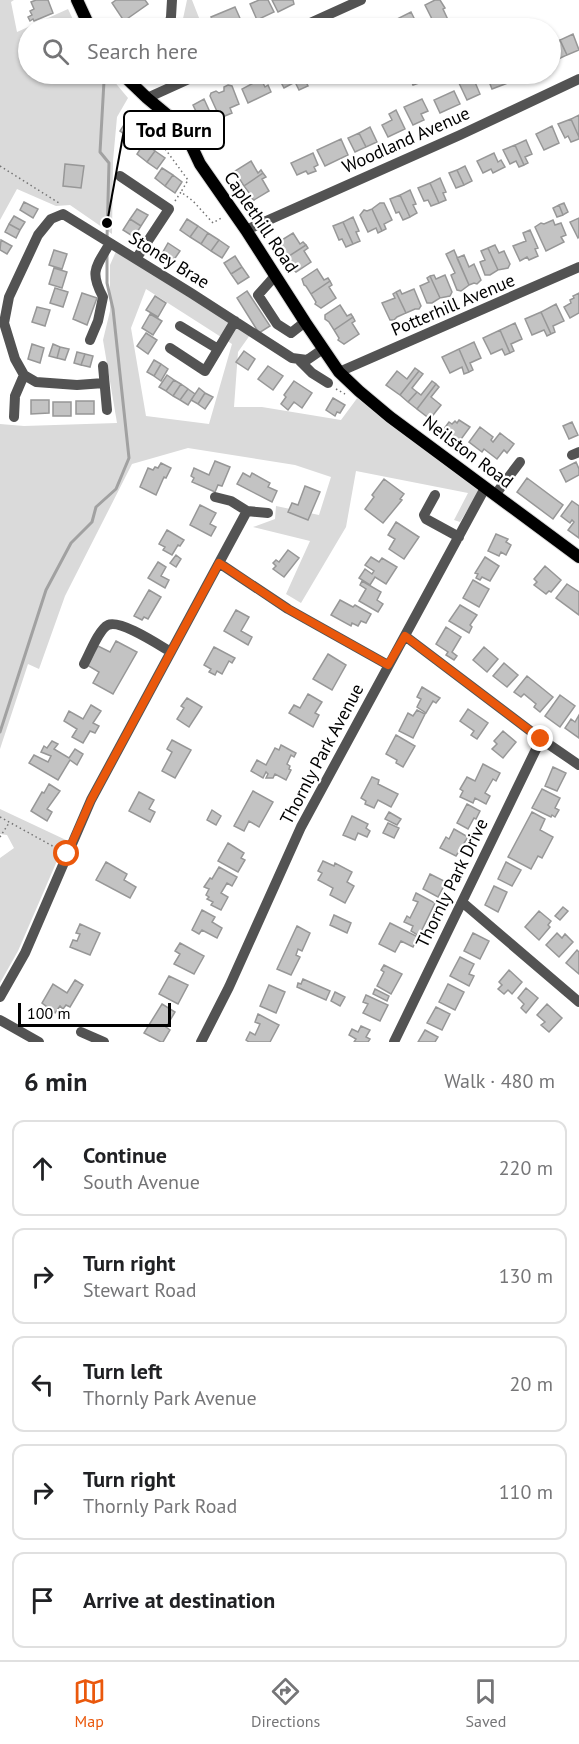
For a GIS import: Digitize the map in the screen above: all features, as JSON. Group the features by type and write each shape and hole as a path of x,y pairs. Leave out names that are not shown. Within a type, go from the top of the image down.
{"main road":[{"path":"77,0 85,18"},
{"name":"Caplethill Road","path":"136,84 151,101 183,128 200,164 339,372"},
{"name":"Neilston Road","path":"339,372 373,403 579,557"}],"street":[{"path":"171,18 172,0"},
{"path":"321,18 361,0"},
{"name":"Woodland Avenue","path":"246,230 460,135 579,79"},
{"path":"151,101 182,84"},
{"path":"120,176 169,209 136,259"},
{"path":"63,214 51,219 38,235 9,297 2,324 15,359 24,375 36,382 77,385 104,383"},
{"name":"Stoney Brae","path":"63,214 292,358 299,360 312,373 328,383"},
{"path":"90,340 104,297 96,283 95,270 110,243"},
{"name":"Potterhill Avenue","path":"339,372 579,267"},
{"path":"275,276 258,295 277,324 291,333 305,322"},
{"path":"170,348 205,371 235,321"},
{"path":"180,326 218,349"},
{"path":"299,360 307,360 323,350"},
{"path":"103,366 107,410"},
{"path":"14,417 15,396 24,375"},
{"name":"Thornly Park Avenue","path":"201,1042 229,987 301,827 388,665 459,537 490,492 520,462"},
{"path":"435,495 424,515 426,519 459,537"},
{"path":"215,496 231,501 247,511 268,513"},
{"path":"0,997 25,953 91,800 247,511"},
{"path":"219,563 288,609 388,665"},
{"path":"84,664 106,625 127,627 171,652"},
{"path":"405,636 579,765"},
{"name":"Thornly Park Drive","path":"394,1042 541,739"},
{"path":"462,902 579,1002"},
{"path":"0,1020 39,1042"},
{"path":"81,1032 104,1042"}],"path":[{"path":"151,101 142,120 188,180 169,209"},
{"path":"0,166 62,205 63,214"},
{"path":"181,192 193,201 213,223 230,209"},
{"path":"0,817 67,854"},
{"path":"0,837 9,822"}],"shaded area":[{"path":"0,0 14,0 11,2 18,32 18,84 116,84 128,98 117,117 113,161 112,234 70,205 56,206 17,189 0,220"},
{"path":"187,0 192,0 199,18 183,18"},
{"path":"68,9 72,18 48,18"},
{"path":"117,249 250,335 238,352 234,407 262,407 341,420 358,397 479,491 460,522 454,520 468,493 356,471 346,527 301,603 286,594 310,541 253,527 275,519 276,506 319,515 331,477 295,465 188,448 132,464 65,596 39,669 28,664 0,749 0,424 24,426 117,423 103,340 110,311 110,265","holes":["146,289 232,344 209,424 146,416 131,328"]},
{"path":"0,809 66,840 18,951 0,983 0,858 14,848 7,835 0,834"}],"building":[{"path":"48,0 53,13 41,18 28,18 32,15 30,11 34,9 31,2"},
{"path":"116,0 145,0 148,4 128,18 122,18 112,3"},
{"path":"259,0 268,0 274,12 256,18 250,4"},
{"path":"272,0 293,0 294,4 278,12"},
{"path":"440,0 447,18 432,18 425,5"},
{"path":"235,7 240,18 211,18"},
{"path":"411,12 414,18 399,18"},
{"path":"573,34 579,50 567,55 561,40"},
{"path":"561,42 567,55 561,58"},
{"path":"252,84 264,84 265,87 268,85 271,92 248,103 242,89"},
{"path":"296,84 307,84 308,86 299,90"},
{"path":"459,84 476,84 480,94 467,100"},
{"path":"490,84 505,84 492,89"},
{"path":"232,86 239,104 230,108 232,113 220,118 210,96 216,91 219,93 224,91 224,87"},
{"path":"454,91 460,104 440,113 434,100"},
{"path":"204,99 214,121 203,126 193,105"},
{"path":"422,99 428,111 421,114 424,120 413,125 404,107"},
{"path":"396,110 405,129 388,137 382,125 392,120 389,114"},
{"path":"579,115 579,137 571,119"},
{"path":"571,119 579,139 571,142 568,136 565,138 558,124"},
{"path":"127,120 138,128 130,138 120,131"},
{"path":"552,126 559,143 544,150 536,134"},
{"path":"370,127 377,142 366,147 359,133"},
{"path":"359,133 366,147 355,152 348,138"},
{"path":"341,139 348,155 325,166 317,150"},
{"path":"526,140 532,154 525,157 528,163 524,165 515,145"},
{"path":"144,143 155,151 147,162 137,154"},
{"path":"515,145 524,165 519,167 516,161 510,164 503,150"},
{"path":"155,151 165,158 157,169 147,162"},
{"path":"313,153 318,165 314,167 316,171 308,174 306,171 297,175 291,163"},
{"path":"494,153 498,162 501,160 505,167 493,173 491,169 483,173 477,161"},
{"path":"251,161 258,173 261,170 263,173 244,186 237,178 235,171"},
{"path":"65,164 84,166 81,188 63,186"},
{"path":"465,166 472,181 464,185 457,170"},
{"path":"162,168 173,175 165,186 155,178"},
{"path":"457,170 464,185 456,188 449,173"},
{"path":"263,173 266,177 262,179 269,191 254,200 244,186"},
{"path":"173,175 182,182 175,193 165,186"},
{"path":"440,178 446,192 443,193 446,200 439,203 430,183"},
{"path":"430,183 439,203 431,206 428,200 424,201 418,188"},
{"path":"410,190 417,213 410,217 400,195"},
{"path":"400,195 410,217 403,220 399,212 396,213 390,199"},
{"path":"24,202 38,209 33,218 20,210"},
{"path":"384,203 392,220 384,224 386,229 382,231 372,209"},
{"path":"564,203 568,212 563,215 559,205"},
{"path":"559,205 563,215 557,217 553,208"},
{"path":"137,209 148,215 141,226 130,219"},
{"path":"372,209 382,231 378,233 376,228 368,232 360,215 364,210"},
{"path":"14,216 25,222 20,230 9,224"},
{"path":"353,217 359,231 356,232 360,241 353,244 343,222"},
{"path":"579,218 579,237 578,238 570,222"},
{"path":"130,219 141,226 134,237 123,230"},
{"path":"187,219 198,226 190,237 180,230"},
{"path":"553,220 555,225 561,223 566,235 561,237 564,242 546,251 535,227"},
{"path":"343,222 353,244 346,247 342,239 339,240 333,226"},
{"path":"9,224 20,230 16,238 5,232"},
{"path":"198,226 208,233 201,244 190,237"},
{"path":"530,230 538,248 535,249 538,256 529,260 527,257 520,261 513,246 526,241 523,233"},
{"path":"208,233 219,240 211,251 201,244"},
{"path":"293,233 300,244 303,242 306,245 286,258 277,247 277,243"},
{"path":"1,240 12,246 7,254 0,250"},
{"path":"219,240 229,247 222,258 211,251"},
{"path":"168,243 180,251 171,264 160,257"},
{"path":"306,245 308,248 304,251 311,262 296,272 286,258"},
{"path":"495,245 499,253 504,251 510,264 508,268 498,270 488,248"},
{"path":"488,248 498,270 485,275 480,262 485,260 481,251"},
{"path":"54,250 67,254 62,269 49,265"},
{"path":"454,250 469,285 461,291 457,290 451,275 455,273 446,254"},
{"path":"464,255 469,267 474,264 481,280 477,284 469,285 457,258"},
{"path":"235,256 242,267 231,274 224,263"},
{"path":"242,267 249,277 238,284 231,274"},
{"path":"54,268 67,272 62,288 49,284"},
{"path":"317,269 324,280 328,278 330,281 311,294 302,279"},
{"path":"434,275 436,279 445,275 452,292 450,296 440,298 430,276"},
{"path":"430,276 440,298 427,303 420,286 429,282 427,278"},
{"path":"330,281 332,285 329,287 336,298 321,308 315,304 311,294"},
{"path":"55,288 68,292 63,307 50,303"},
{"path":"414,289 421,306 419,309 406,313 396,292 400,290 402,294"},
{"path":"247,291 270,326 259,333 237,298"},
{"path":"396,292 406,313 390,320 382,303 395,298 393,294"},
{"path":"82,293 97,298 87,325 73,319"},
{"path":"579,293 579,313 570,318 564,307 571,303 573,296"},
{"path":"155,296 166,303 158,317 146,310"},
{"path":"556,304 564,321 553,326 555,332 551,334 541,312"},
{"path":"340,305 347,316 351,314 353,317 334,330 325,319 325,315"},
{"path":"37,307 50,310 45,326 32,322"},
{"path":"541,312 551,334 547,336 544,330 532,335 525,319"},
{"path":"150,314 162,321 153,335 142,328"},
{"path":"353,317 355,321 352,323 359,334 344,344 338,340 334,330"},
{"path":"515,323 522,339 511,344 514,351 510,353 500,330"},
{"path":"500,330 510,353 505,355 502,349 491,354 483,338"},
{"path":"146,333 157,340 148,354 137,346"},
{"path":"474,342 481,358 470,363 473,370 469,372 459,349"},
{"path":"32,344 44,348 40,363 28,359"},
{"path":"53,344 60,347 57,358 49,356"},
{"path":"60,347 69,349 65,360 57,358"},
{"path":"459,349 469,372 464,374 462,367 450,373 442,357"},
{"path":"244,351 255,359 248,370 236,362"},
{"path":"77,352 85,354 81,365 74,363"},
{"path":"85,354 93,356 90,367 81,365"},
{"path":"154,360 161,364 154,376 147,372"},
{"path":"161,364 168,369 161,381 154,376"},
{"path":"268,366 283,376 273,390 258,379"},
{"path":"415,368 419,371 400,395 386,385 397,371 407,379"},
{"path":"419,371 423,374 412,388 417,392 408,402 400,395"},
{"path":"167,375 174,380 166,391 159,387"},
{"path":"174,380 181,384 173,396 166,391"},
{"path":"294,381 312,393 302,408 294,402 288,410 281,404 286,397 284,395"},
{"path":"432,381 436,384 417,409 408,402 417,392 421,395"},
{"path":"181,384 188,389 180,400 173,396"},
{"path":"436,384 439,387 431,397 441,405 430,419 417,409"},
{"path":"199,388 205,393 198,404 191,400"},
{"path":"188,389 195,394 188,405 180,400"},
{"path":"205,393 213,397 205,409 198,404"},
{"path":"333,398 345,405 335,416 326,410"},
{"path":"31,400 49,400 49,413 31,414"},
{"path":"76,401 94,401 94,414 76,414"},
{"path":"53,402 71,402 71,416 53,416"},
{"path":"459,420 470,427 459,442 443,430 449,422 457,423"},
{"path":"572,422 578,435 569,439 563,426"},
{"path":"480,427 493,437 491,440 493,442 500,433 514,444 507,453 504,450 497,459 484,449 482,452 469,442"},
{"path":"215,461 230,467 222,486 218,485 215,492 192,482 194,478 191,476 194,468 209,475"},
{"path":"576,462 579,475 566,482 560,470"},
{"path":"161,463 171,468 156,495 140,487 148,468 153,470"},
{"path":"243,473 250,477 252,473 270,483 268,487 277,491 272,502 237,484"},
{"path":"527,478 563,505 553,519 517,492"},
{"path":"384,479 404,494 400,499 402,500 383,523 365,509"},
{"path":"305,486 320,492 308,520 288,512 292,503 298,505"},
{"path":"572,501 579,506 579,538 568,530 574,522 572,520 570,523 561,516"},
{"path":"200,505 216,513 210,524 216,527 211,536 190,525"},
{"path":"396,522 419,537 404,559 389,549 395,539 388,535"},
{"path":"167,530 184,540 172,555 163,550 165,547 159,544"},
{"path":"496,534 508,539 506,542 511,545 506,555 501,552 499,556 488,551"},
{"path":"288,550 299,558 284,577 273,569 276,566 273,563 276,560 279,562"},
{"path":"176,555 181,559 176,567 170,563"},
{"path":"371,557 379,562 382,558 397,567 386,584 375,577 370,585 359,578 365,569 372,574 374,571 365,565"},
{"path":"485,557 499,566 490,581 482,577 480,580 476,578 478,574 475,573"},
{"path":"158,562 166,567 161,576 169,580 165,588 148,578"},
{"path":"545,566 561,580 551,592 546,594 534,585 537,582 534,579"},
{"path":"473,580 489,589 479,607 463,598"},
{"path":"362,581 381,592 377,600 383,604 378,612 359,601 366,589 360,585"},
{"path":"567,584 579,592 579,615 556,598"},
{"path":"149,590 161,597 148,619 144,617 142,620 134,616"},
{"path":"340,600 371,614 366,623 361,621 358,626 352,623 351,626 331,615"},
{"path":"460,605 477,615 470,625 472,627 469,633 449,621"},
{"path":"236,610 249,617 241,631 252,637 248,645 224,631"},
{"path":"446,627 461,637 452,652 457,656 454,660 446,655 448,652 436,644"},
{"path":"116,641 137,652 113,694 93,683 99,672 87,665 98,646 110,652"},
{"path":"214,647 235,658 232,663 229,661 222,674 217,671 215,675 209,672 211,669 204,665"},
{"path":"484,647 498,659 487,672 473,660"},
{"path":"328,654 346,665 332,690 313,679"},
{"path":"504,663 518,675 507,687 493,676"},
{"path":"527,676 553,697 540,712 534,707 536,704 524,694 521,697 514,692"},
{"path":"422,687 440,698 436,703 433,701 426,713 417,707 421,699 417,697"},
{"path":"308,694 322,702 315,713 319,715 313,727 289,713 294,705 300,708"},
{"path":"560,695 575,706 560,727 545,716"},
{"path":"187,698 202,707 189,727 177,719 184,708 181,706"},
{"path":"91,705 101,711 93,723 99,726 95,733 90,731 83,743 72,737 77,729 64,721 69,711 83,719"},
{"path":"468,709 488,723 477,739 471,735 474,731 460,721"},
{"path":"417,710 425,714 413,738 399,731 408,713 413,716"},
{"path":"579,715 579,738 565,728 571,719 575,722"},
{"path":"503,731 516,742 503,758 492,749 497,744 494,741"},
{"path":"396,735 415,746 403,767 396,763 397,760 386,754"},
{"path":"172,740 191,750 175,778 162,771 172,752 167,749"},
{"path":"52,741 58,744 54,749 69,758 75,749 83,754 77,765 70,760 58,780 29,763 34,755 48,762 51,756 41,752 44,746 47,748"},
{"path":"281,745 296,753 294,757 291,755 287,764 291,770 286,780 275,774 273,778 266,778 268,774 266,772 263,778 251,771 257,760 266,765 275,748 279,750"},
{"path":"483,764 500,773 496,781 493,779 485,793 490,796 486,804 475,798 473,803 460,797 463,791 460,789 467,777 475,781"},
{"path":"553,767 566,773 557,791 545,786"},
{"path":"372,777 379,780 378,784 398,794 391,807 378,800 374,808 365,804 366,801 361,798"},
{"path":"49,784 60,791 47,809 52,812 47,821 31,811"},
{"path":"542,789 560,798 555,808 559,810 555,817 532,808"},
{"path":"253,791 273,802 259,827 249,821 244,831 234,826"},
{"path":"139,792 154,800 149,809 155,812 150,822 129,811"},
{"path":"467,804 480,811 468,829 457,823"},
{"path":"212,810 221,816 216,825 207,820"},
{"path":"389,812 401,819 397,825 385,819"},
{"path":"532,812 545,819 540,830 553,837 542,858 538,856 531,869 508,857"},
{"path":"352,816 368,824 366,828 370,831 367,837 358,833 355,840 343,835"},
{"path":"388,823 399,828 394,838 383,833"},
{"path":"454,829 468,837 456,856 440,848 446,837 449,839"},
{"path":"228,843 244,853 241,858 245,860 238,872 218,861"},
{"path":"323,861 334,866 335,863 352,872 347,882 354,886 345,903 330,895 333,888 318,880 322,873 318,871"},
{"path":"106,862 127,874 124,880 136,887 130,898 96,880"},
{"path":"506,862 521,870 512,886 498,879"},
{"path":"219,867 237,877 232,886 227,883 221,893 228,897 221,910 211,905 213,902 207,899 209,897 206,895 209,889 204,887"},
{"path":"430,874 446,882 438,897 423,889"},
{"path":"494,886 507,892 498,912 485,905"},
{"path":"416,893 435,903 419,936 411,931 413,926 404,922 407,916 410,918 418,902 413,900"},
{"path":"563,907 568,911 560,920 555,916"},
{"path":"202,910 215,917 212,922 222,928 217,938 202,930 199,934 192,930"},
{"path":"539,911 551,921 548,925 550,927 539,940 525,927"},
{"path":"334,915 351,923 347,933 330,925"},
{"path":"390,923 418,937 413,947 401,941 395,952 379,944"},
{"path":"80,924 100,933 90,955 70,947 73,940 77,941 80,934 76,933"},
{"path":"297,926 310,933 302,951 298,949 296,955 300,957 291,975 277,969"},
{"path":"473,933 489,941 480,959 464,951"},
{"path":"557,933 562,938 565,934 573,942 559,957 546,945"},
{"path":"180,943 204,956 194,974 174,964 180,954 175,951"},
{"path":"577,950 579,952 579,974 566,963"},
{"path":"460,957 474,964 469,974 474,976 469,986 450,976"},
{"path":"384,965 402,974 391,994 377,986 384,972 381,970"},
{"path":"509,970 522,982 512,994 508,990 504,994 498,989 502,985 499,982"},
{"path":"169,976 188,985 178,1004 159,994"},
{"path":"303,979 330,991 326,1000 297,987"},
{"path":"75,980 83,985 70,1007 66,1005 63,1009 60,1006 55,1013 42,1003 53,984 67,993"},
{"path":"448,984 464,992 455,1010 439,1002"},
{"path":"269,985 285,992 276,1013 260,1006"},
{"path":"526,988 538,998 526,1013 521,1008 524,1004 518,998"},
{"path":"375,989 389,996 387,1001 373,994"},
{"path":"335,992 345,997 340,1006 331,1001"},
{"path":"366,995 388,1005 380,1021 363,1013 368,1004 363,1002"},
{"path":"162,1004 175,1012 166,1027 170,1030 161,1042 144,1033"},
{"path":"547,1004 562,1018 549,1032 541,1025 545,1022 537,1015"},
{"path":"436,1007 450,1014 442,1030 427,1023"},
{"path":"258,1014 279,1025 270,1042 246,1040 250,1032 255,1035 260,1024 255,1022"},
{"path":"361,1026 370,1030 366,1037 370,1039 368,1042 354,1042 356,1039 349,1035 352,1029 358,1032"},
{"path":"425,1030 438,1037 435,1042 418,1042"}],"waterway":[{"path":"104,84 100,152 109,163 107,238"},
{"path":"0,732 46,590 71,543 92,522 96,507 116,489 129,458 113,309 107,283 107,254"}],"place":[{"name":"Tod Burn","path":"107,223"}],"route":[{"path":"67,854 91,800 219,563 288,609 388,665 405,636 541,739"}]}
